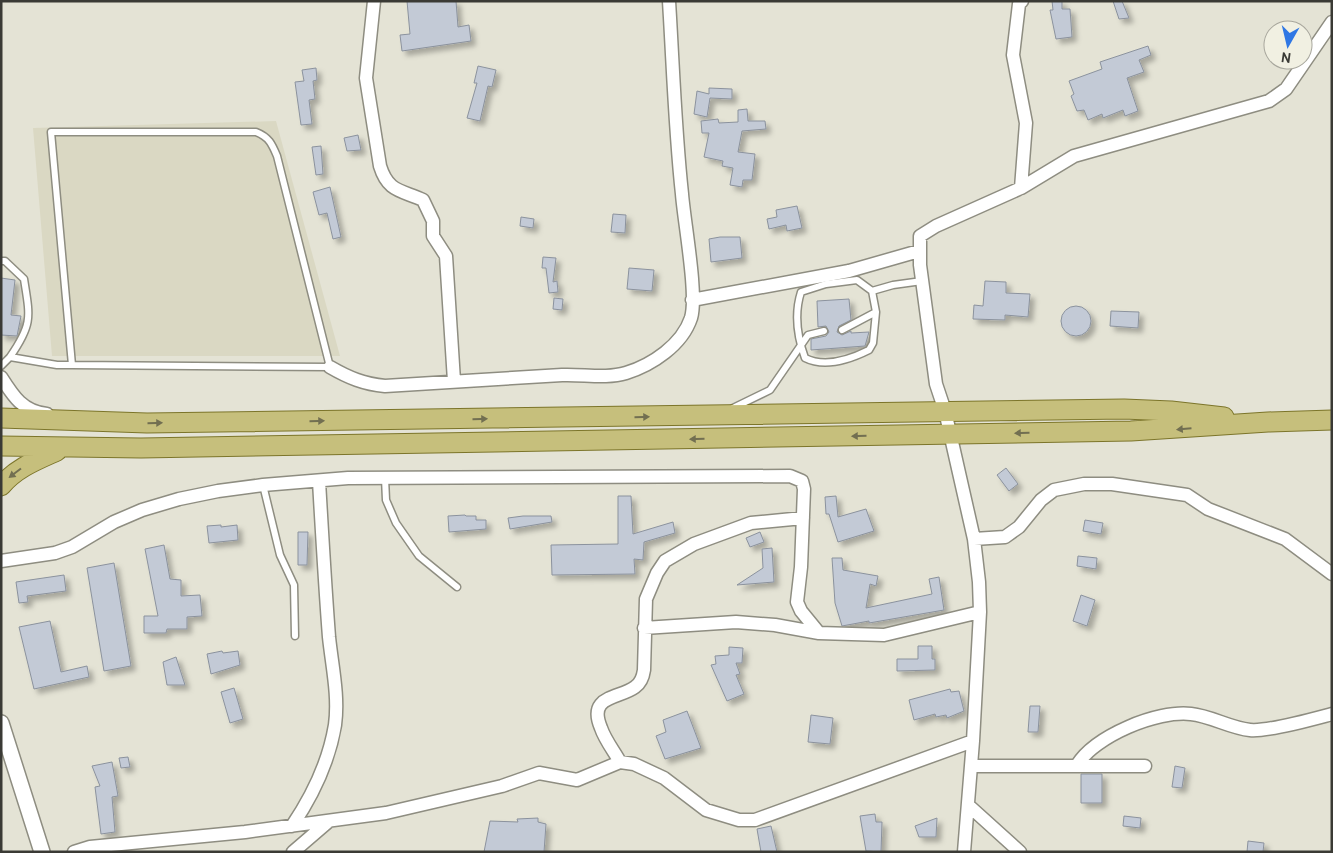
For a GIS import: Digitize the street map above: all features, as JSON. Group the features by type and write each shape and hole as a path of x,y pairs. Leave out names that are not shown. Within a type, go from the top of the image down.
{"main road":[{"path":"1,418 130,423 1134,410 1171,411 1268,422"},
{"path":"1,446 63,448 1131,431 1268,422 1332,420"},
{"path":"1,486 22,467 63,448"}],"street":[{"path":"374,1 366,78 380,166 384,179 390,185 423,200 433,221 433,236 446,256 454,382"},
{"path":"330,367 348,378 364,384 385,386 625,373 653,361 670,348 684,333 690,319 692,300 682,193 669,1"},
{"path":"1021,188 1026,123 1013,55 1019,4 1022,1"},
{"path":"964,852 973,741 980,612 974,539 945,411 936,384 922,281 919,251 920,236 927,231 1021,188 1074,156 1269,101 1286,89 1332,22"},
{"path":"692,300 850,271 919,251"},
{"path":"1,377 18,402 40,414 130,423"},
{"path":"1,561 55,553 72,546 114,522 142,510 179,499 263,485 348,478 790,476 798,479 803,485 803,518 797,602 801,611 819,633"},
{"path":"292,826 308,802 318,780 335,724 336,697 319,481"},
{"path":"974,539 1005,537 1019,527 1041,500 1054,490 1084,484 1112,484 1187,495 1208,509 1285,539 1332,574"},
{"path":"620,762 600,728 597,715 599,707 611,696 629,691 642,680 644,670 646,599 649,590 666,561 676,553 752,523 803,518"},
{"path":"644,628 736,622 775,625 819,633 884,635 980,612"},
{"path":"1076,765 1084,754 1101,740 1158,718 1192,714 1250,730 1332,714"},
{"path":"1,723 42,852"},
{"path":"74,852 90,846 292,826 386,813 502,786 539,773 577,780 620,762 634,764 664,778 706,810 739,820 755,820 973,741"},
{"path":"971,766 1145,766"},
{"path":"968,805 1020,852"},
{"path":"293,852 329,821"}],"lane":[{"path":"10,357 57,365 330,367 277,156 271,143 265,136 256,132 51,132 72,365"},
{"path":"1,261 5,261 24,279 29,311 25,335 10,357 1,366"},
{"path":"857,280 872,291 876,312 874,335 870,350 832,362 813,362 805,358 801,346 795,309 801,292 826,284 857,280"},
{"path":"872,291 893,285 922,281"},
{"path":"842,330 876,312"},
{"path":"711,416 748,402 770,390 808,335 824,331"},
{"path":"385,478 386,500 396,523 419,556 457,587"},
{"path":"263,485 280,555 294,585 295,636"}],"shaded area":[{"path":"276,121 340,356 52,356 33,128"}],"building":[{"path":"407,1 456,1 458,27 469,25 471,41 402,51 400,35 410,34"},
{"path":"1052,1 1062,1 1062,9 1070,9 1072,37 1056,39 1050,10 1053,10"},
{"path":"1113,1 1122,1 1129,18 1119,19"},
{"path":"1148,46 1151,55 1139,60 1144,72 1127,78 1138,111 1125,116 1123,110 1103,118 1102,114 1088,120 1084,110 1077,111 1071,96 1074,94 1069,81 1102,69 1100,62"},
{"path":"478,66 496,70 492,87 488,86 480,121 467,118 477,83 474,83"},
{"path":"316,68 317,80 313,81 315,99 309,100 312,124 301,125 295,82 304,81 302,70"},
{"path":"709,88 732,89 732,99 710,98 707,117 694,114 697,91 709,94"},
{"path":"747,109 748,121 765,121 766,129 742,131 738,152 755,154 752,180 743,180 742,187 730,185 733,168 722,166 723,161 704,157 709,133 702,133 701,121 718,119 719,123 738,122 738,110"},
{"path":"358,135 361,150 347,151 344,138"},
{"path":"321,146 323,174 316,175 312,147"},
{"path":"330,187 341,237 333,239 327,213 319,215 313,192"},
{"path":"797,206 802,228 787,231 786,225 769,229 767,219 777,217 776,210"},
{"path":"613,214 626,215 625,233 611,232"},
{"path":"521,217 534,219 533,228 520,226"},
{"path":"740,237 742,258 711,262 709,239"},
{"path":"543,257 556,258 553,282 557,281 558,292 549,293 546,268 542,268"},
{"path":"629,268 654,270 652,291 627,289"},
{"path":"1,278 15,280 11,315 21,316 17,336 1,335"},
{"path":"985,281 1006,282 1006,293 1030,294 1028,317 1005,315 1005,320 973,319 974,305 983,306"},
{"path":"554,298 563,299 562,310 553,309"},
{"path":"849,299 851,320 839,326 837,332 842,335 851,331 851,333 869,332 865,346 811,350 811,339 826,336 829,332 826,326 818,327 817,301"},
{"path":"1076,306 1086,311 1091,321 1086,331 1076,336 1066,331 1061,321 1066,311"},
{"path":"1111,311 1139,312 1138,328 1110,326"},
{"path":"1006,468 1018,484 1009,491 997,475"},
{"path":"618,496 631,496 633,534 673,522 675,533 644,542 643,560 634,559 635,574 552,575 551,545 618,544"},
{"path":"836,496 838,517 866,509 874,531 838,542 829,514 826,514 825,497"},
{"path":"448,516 476,516 476,520 486,520 486,529 449,532"},
{"path":"551,516 552,522 510,529 508,518"},
{"path":"1085,520 1103,523 1101,534 1083,531"},
{"path":"221,525 221,527 237,525 238,540 209,543 207,526"},
{"path":"298,532 308,532 307,565 298,565"},
{"path":"760,532 764,542 750,547 746,538"},
{"path":"164,545 170,579 181,580 181,596 200,595 202,616 187,617 187,629 167,629 166,633 144,633 144,616 158,616 145,549"},
{"path":"772,548 774,582 737,585 763,568 762,549"},
{"path":"1078,556 1097,558 1096,569 1077,566"},
{"path":"832,558 842,558 843,570 878,576 876,586 870,584 866,608 932,594 929,579 939,577 944,610 842,626 835,603"},
{"path":"114,563 131,666 104,671 87,568"},
{"path":"64,575 66,591 27,596 28,602 19,603 16,582"},
{"path":"1081,595 1095,600 1087,626 1073,621"},
{"path":"50,621 61,672 87,666 89,677 34,689 19,627"},
{"path":"918,646 932,646 932,659 935,659 935,670 897,671 897,659 918,659"},
{"path":"729,647 743,648 742,663 736,663 740,674 736,675 744,694 727,701 711,665 716,664 715,656 729,655"},
{"path":"222,651 223,653 238,651 240,665 211,674 207,654"},
{"path":"176,657 185,685 167,685 163,662"},
{"path":"234,688 243,719 230,723 221,692"},
{"path":"950,689 951,692 959,691 964,711 947,718 946,715 936,717 935,714 914,720 909,700"},
{"path":"1030,706 1040,706 1038,732 1028,732"},
{"path":"687,711 701,748 665,759 656,736 666,732 663,720"},
{"path":"811,715 833,718 830,744 808,742"},
{"path":"128,757 130,767 121,768 119,758"},
{"path":"112,762 118,796 112,797 115,832 101,834 95,787 100,786 92,766"},
{"path":"1175,766 1185,768 1182,788 1172,787"},
{"path":"1081,774 1102,774 1102,803 1081,803"},
{"path":"875,814 876,822 882,822 881,852 866,851 860,816"},
{"path":"1124,816 1141,818 1140,828 1123,826"},
{"path":"538,818 538,822 546,824 544,852 484,852 490,821 518,822 517,819"},
{"path":"937,818 936,837 919,837 915,826"},
{"path":"771,826 777,852 761,852 757,829"},
{"path":"1248,841 1264,843 1263,852 1247,852"}]}
